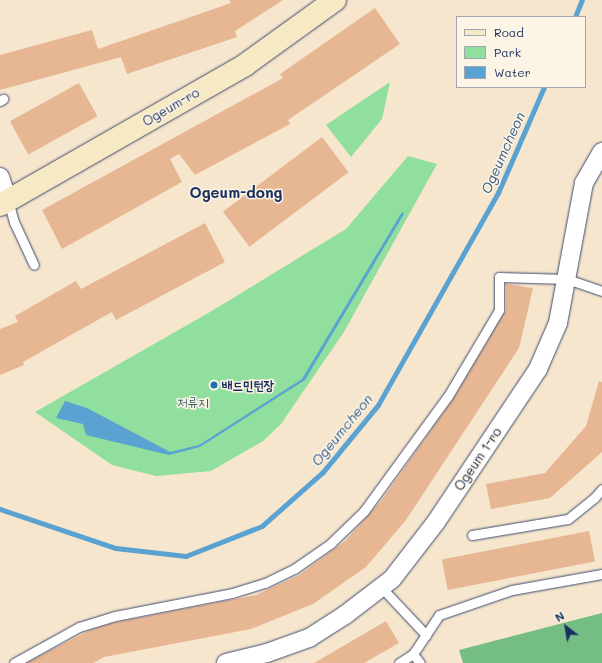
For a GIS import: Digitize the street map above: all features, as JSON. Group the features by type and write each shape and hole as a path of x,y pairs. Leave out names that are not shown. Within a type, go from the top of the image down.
{"street":[{"name":"Ogeum-ro","path":"4,203 245,65 335,0"},
{"name":"Ogeum 1-ro","path":"226,663 267,653 309,638 392,579 436,522 538,369 558,323 567,279 570,244 584,183 602,152"},
{"path":"0,178 4,203"}],"lane":[{"path":"4,203 34,265"},
{"path":"14,663 79,627 114,616 232,593 265,583 294,569 330,544 364,511 448,396 499,310 499,277 567,279 602,291"},
{"path":"472,535 568,519 594,498 602,489"},
{"path":"399,663 413,654 439,615 512,590 602,574"},
{"path":"381,587 426,635"},
{"path":"413,654 420,663"}],"green space":[{"path":"390,82 382,119 351,157 326,125"},
{"name":"저류지","path":"408,156 437,164 344,332 281,424 263,441 211,471 156,476 112,465 35,412 210,312 346,229"},
{"path":"602,613 602,663 463,663 459,650"}],"water":[{"path":"402,212 404,214 305,380 200,447 169,455 86,435 83,424 56,418 65,401 87,408 170,452 199,445 302,379"}],"building":[{"path":"229,0 283,0 235,31 237,37 127,74 121,57 0,90 0,55 92,30 98,49 231,3"},
{"path":"375,8 400,44 288,120 290,124 195,175 179,154 170,159 182,182 62,249 42,210 283,78 280,74"},
{"path":"79,83 97,116 28,155 10,121"},
{"path":"322,137 348,172 249,247 223,212"},
{"path":"205,223 225,262 116,320 112,312 23,362 24,365 0,375 0,329 18,322 15,316 76,281 81,289"},
{"path":"506,284 533,288 519,348 406,520 366,567 313,604 251,629 104,657 93,663 26,663 90,630 112,623 256,595 299,575 345,541 381,501 453,399 506,310"},
{"path":"599,381 602,382 602,452 550,498 491,509 486,484 545,473 586,426"},
{"path":"589,531 595,561 448,590 442,560"},
{"path":"386,621 399,643 364,663 314,663"}],"waterway":[{"name":"Ogeumcheon","path":"575,16 582,0"},
{"name":"Ogeumcheon","path":"0,509 116,548 186,556 262,526 323,472 378,405 498,193 544,88"}],"place":[{"name":"배드민턴장","path":"214,385"}],"district":[{"name":"Ogeum-dong","path":"236,193"}]}
